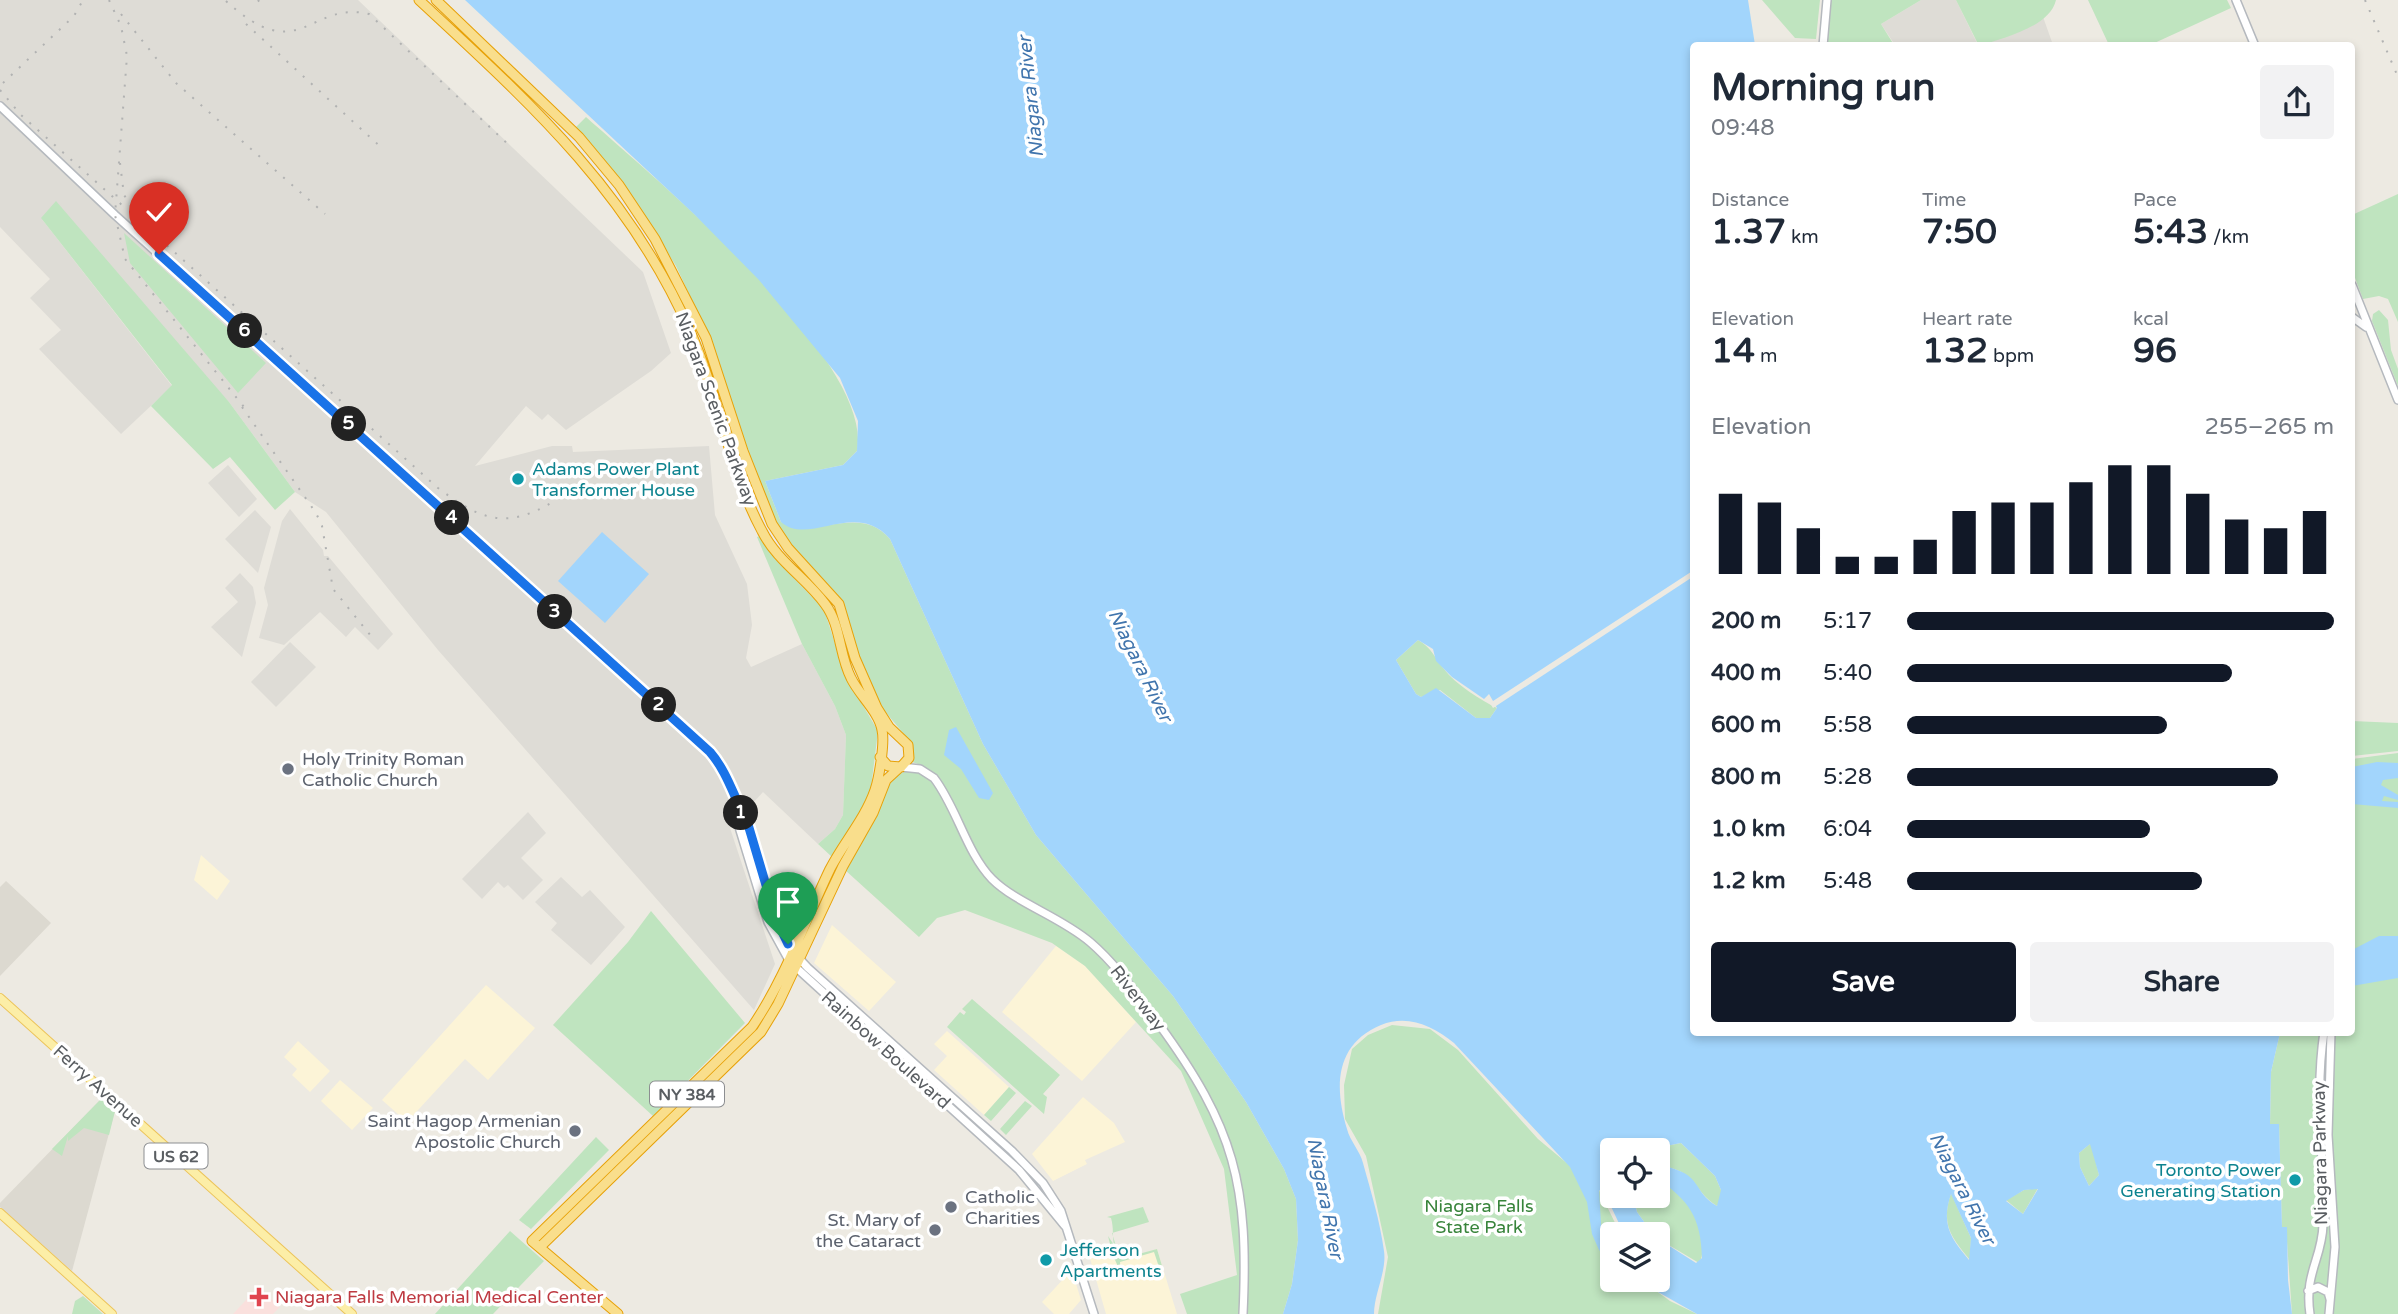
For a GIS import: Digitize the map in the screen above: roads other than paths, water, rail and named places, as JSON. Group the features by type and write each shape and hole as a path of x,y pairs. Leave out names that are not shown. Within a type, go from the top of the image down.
{"highway":[{"name":"Niagara Scenic Parkway","path":"419,0 568,142 606,187 645,244 696,343 756,520 778,556 829,610 850,677 881,726 878,779 867,808 832,865 788,960"},
{"name":"Niagara Scenic Parkway","path":"436,0 579,137 620,185 651,232 706,338 743,451 772,524 788,548 839,604 854,655 877,708 887,724 903,740"},
{"path":"797,963 843,866 873,813 886,780 901,767 910,754 903,740 889,739 880,752 886,765 901,767"},
{"name":"NY 384","path":"536,1244 742,1041 762,1013 788,960"},
{"name":"NY 384","path":"536,1244 749,1046 770,1018 797,963"},
{"path":"536,1244 618,1314"}],"main road":[{"path":"1823,42 1827,0"},
{"path":"2236,0 2253,42"},
{"name":"Rainbow Boulevard","path":"0,106 116,215 708,749 727,777 767,918 788,960 797,963 1019,1170 1065,1226 1094,1314"},
{"path":"2355,295 2398,400"},
{"path":"2355,319 2369,330"},
{"name":"Riverway","path":"901,767 920,769 934,778 993,880 1066,924 1105,956 1197,1079 1223,1132 1240,1188 1246,1247 1242,1314"},
{"name":"Rainbow Boulevard","path":"738,810 748,824 776,919 797,963"},
{"name":"Ferry Avenue","path":"0,998 352,1314"},
{"name":"Niagara Parkway","path":"2310,1314 2309,1275 2323,1226 2318,1071 2323,1036"},
{"name":"Niagara Parkway","path":"2329,1314 2334,1247 2328,1135 2331,1036"},
{"path":"0,1213 112,1314"},
{"path":"2308,1294 2311,1288 2318,1287 2328,1293 2330,1300"}],"water":[{"name":"Niagara River","path":"465,0 1748,0 1755,42 1690,42 1690,1036 2279,1036 2271,1072 2270,1124 2279,1124 2282,1227 2287,1227 2292,1314 1697,1314 1658,1292 1670,1292 1670,1246 1696,1263 1702,1258 1696,1221 1685,1203 1670,1188 1670,1168 1691,1178 1703,1195 1717,1206 1721,1190 1715,1176 1681,1143 1670,1145 1670,1138 1600,1138 1600,1251 1592,1234 1587,1202 1570,1167 1454,1043 1429,1027 1401,1021 1381,1025 1354,1043 1342,1068 1340,1083 1340,1098 1348,1133 1363,1163 1384,1251 1384,1266 1374,1314 1283,1314 1292,1284 1298,1240 1296,1199 1284,1169 1246,1102 1173,996 1036,835 983,744 890,539 876,528 862,523 805,530 792,528 781,522 765,481 843,465 857,451 858,421 840,378 759,280 694,214","holes":["1418,640 1433,649 1436,661 1452,677 1484,699 1489,694 1497,708 1490,718 1476,718 1436,688 1421,697 1416,694 1396,660","2090,1144 2099,1175 2089,1186 2080,1167 2079,1153","2038,1189 2023,1214 2006,1201 2024,1190","1951,1194 1971,1238 1969,1260 1949,1230 1947,1214"]},
{"path":"602,532 649,574 605,623 558,581"},
{"path":"956,727 993,793 989,800 979,798 961,769 944,755 949,730"},
{"path":"2377,762 2398,763 2398,778 2383,780 2381,785 2398,795 2398,800 2384,796 2382,801 2398,802 2398,808 2355,804 2355,766"},
{"path":"2379,936 2398,936 2398,978 2355,985 2355,948"},
{"path":"1612,1208 1636,1208 1644,1222 1618,1222"}],"railway":[{"path":"3,83 74,16 83,0"},
{"path":"109,0 121,26 127,56 115,215 125,259 248,412"},
{"path":"2365,0 2398,77"},
{"path":"226,1 251,21 271,30 303,28 349,12 369,14 511,147"},
{"path":"121,14 176,83 325,214"},
{"path":"246,24 383,149"},
{"path":"0,90 21,115 122,205"},
{"path":"120,163 124,195 143,224 438,488 468,508 494,518 523,516 556,500"},
{"path":"242,407 316,513 322,526 333,589 375,641"}],"place":[{"name":"Adams Power Plant Transformer House","path":"518,479"},
{"name":"Holy Trinity Roman Catholic Church","path":"288,769"},
{"name":"Saint Hagop Armenian Apostolic Church","path":"575,1131"},
{"name":"Toronto Power Generating Station","path":"2295,1180"},
{"name":"Catholic Charities","path":"951,1207"},
{"name":"St. Mary of the Cataract","path":"935,1230"},
{"name":"Jefferson Apartments","path":"1046,1260"},
{"name":"Niagara Falls Memorial Medical Center","path":"259,1297"}],"park label":[{"name":"Niagara Falls State Park","path":"1479,1216"}]}
